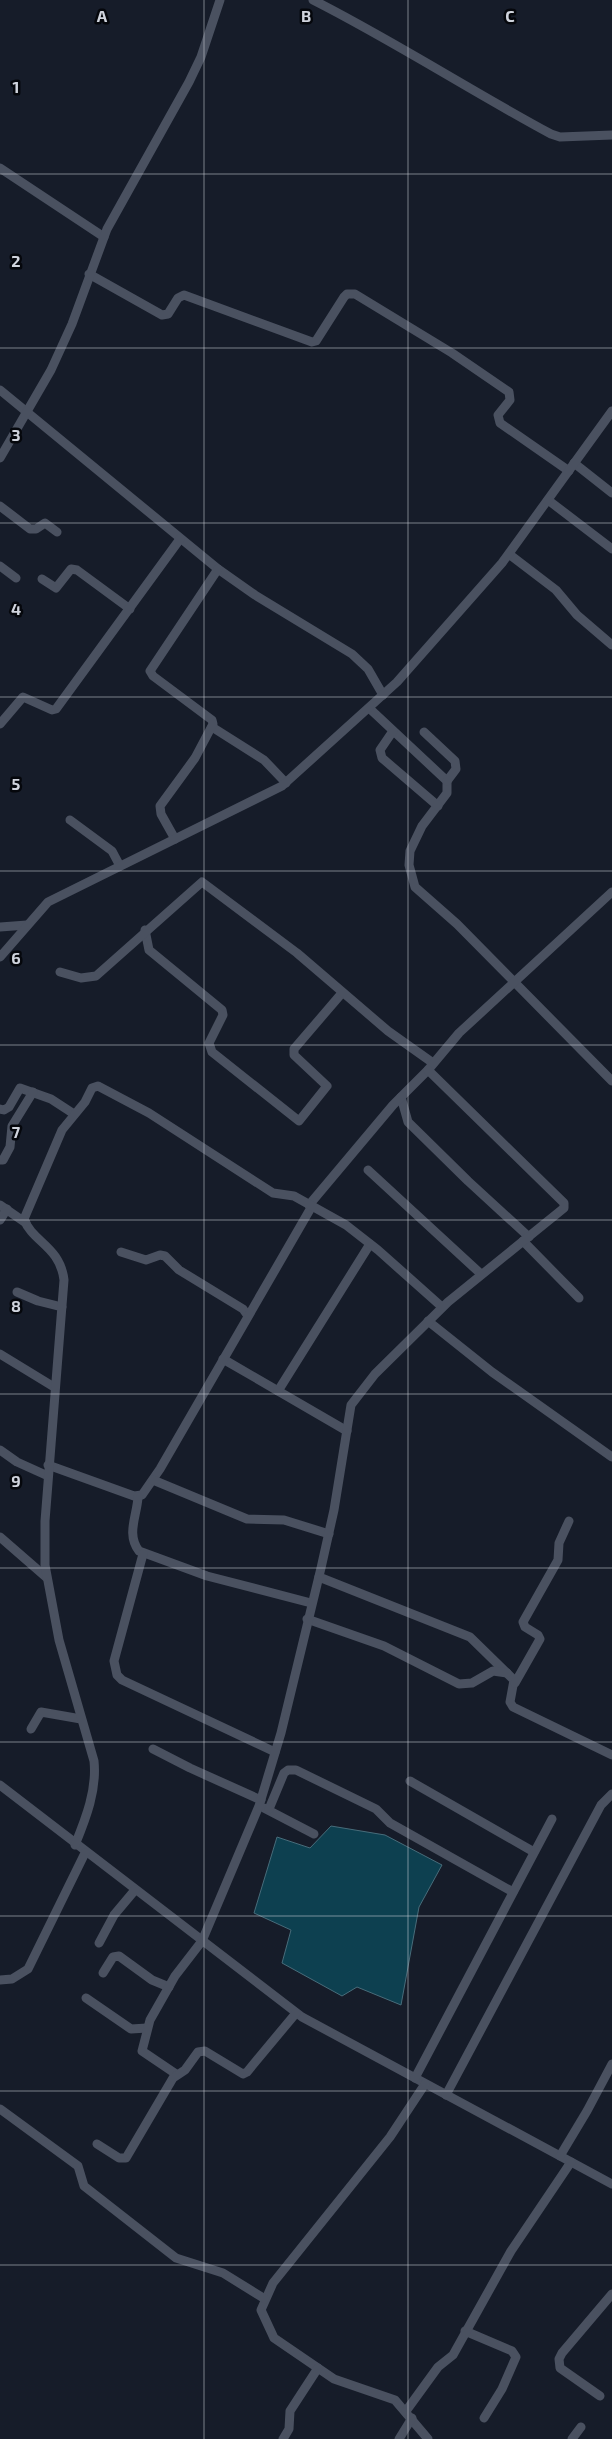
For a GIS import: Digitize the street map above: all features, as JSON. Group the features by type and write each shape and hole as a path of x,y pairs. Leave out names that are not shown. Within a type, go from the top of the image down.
{"street":[{"path":"0,458 54,363 72,324 104,237 129,187 202,56 220,0"},
{"path":"313,0 368,28 474,92 551,134 564,137 612,135"},
{"path":"0,168 104,237"},
{"path":"89,274 162,315 168,314 178,298 184,295 312,342 316,341 344,297 347,294 355,294 452,353 509,392 510,400 498,415 500,423 612,493"},
{"path":"0,390 218,570 255,595 352,654 368,669 383,695"},
{"path":"0,957 48,902 286,783 397,682 509,554 612,411"},
{"path":"548,500 612,549"},
{"path":"0,506 30,529 36,529 45,523 57,532"},
{"path":"0,724 23,697 52,710 56,709 180,539"},
{"path":"509,554 556,590 577,615 612,645"},
{"path":"0,566 16,578"},
{"path":"42,579 56,588 71,569 77,570 130,609"},
{"path":"175,839 160,806 194,758 212,727 212,720 152,676 150,671 218,570"},
{"path":"369,708 447,781"},
{"path":"212,727 264,760 286,783"},
{"path":"393,731 380,750 382,758 438,806"},
{"path":"424,732 455,761 456,769 447,781 447,793 422,826 410,851 409,865 415,887 452,919 612,1081"},
{"path":"70,820 112,851 120,866"},
{"path":"60,972 82,978 96,976 145,930 202,882 297,954 431,1066 564,1203 561,1212 442,1307 375,1374 355,1398 349,1411 329,1534 275,1752 260,1803 202,1941 168,1987 147,2028 142,2052 176,2074"},
{"path":"311,1603 207,1576 143,1554 135,1547 131,1528 138,1497 153,1480 311,1205 400,1097 431,1066 462,1029 612,892"},
{"path":"0,926 27,926"},
{"path":"145,930 149,950 222,1010 223,1016 209,1043 212,1052 299,1121 327,1086 294,1054 294,1049 342,993"},
{"path":"26,1223 25,1215 62,1130 85,1102 92,1088 98,1086 149,1114 273,1193 294,1196 340,1222 370,1244 442,1307"},
{"path":"0,1109 4,1110 9,1107 20,1088 51,1099 74,1114"},
{"path":"0,1160 3,1160 8,1152 12,1126 33,1092"},
{"path":"400,1097 408,1122 526,1239 579,1298"},
{"path":"368,1170 481,1274"},
{"path":"0,1220 3,1207 26,1223 57,1257 62,1268 62,1307 54,1387 45,1521 46,1577 59,1640 94,1761 94,1778 88,1811 75,1845"},
{"path":"278,1391 370,1244"},
{"path":"121,1252 146,1260 160,1255 165,1256 179,1270 239,1306 248,1316"},
{"path":"17,1292 30,1298 62,1307"},
{"path":"428,1321 492,1372 612,1457"},
{"path":"0,1354 54,1387"},
{"path":"223,1359 347,1431"},
{"path":"0,1450 17,1462 48,1476"},
{"path":"48,1465 138,1497"},
{"path":"153,1480 246,1519 284,1520 329,1534"},
{"path":"568,1522 559,1542 558,1560 523,1622 523,1625 538,1635 540,1639 515,1683 510,1702 518,1711 612,1755"},
{"path":"0,1538 46,1577"},
{"path":"143,1554 114,1661 117,1675 122,1680 275,1752"},
{"path":"319,1577 470,1637 515,1683"},
{"path":"307,1619 384,1646 459,1684 472,1683 493,1671 507,1673"},
{"path":"31,1729 41,1712 81,1720"},
{"path":"152,1749 260,1803 314,1834"},
{"path":"269,1809 284,1773 288,1770 296,1770 376,1808 390,1823 513,1892"},
{"path":"410,1781 534,1852"},
{"path":"0,1785 75,1845 296,2013 612,2184"},
{"path":"446,2095 601,1805 612,1794"},
{"path":"415,2078 552,1819"},
{"path":"0,1980 12,1979 28,1969 85,1852"},
{"path":"99,1943 114,1915 135,1890"},
{"path":"103,1973 113,1957 119,1956 152,1980 168,1987"},
{"path":"86,1998 131,2029 147,2028"},
{"path":"97,2144 120,2158 126,2158 176,2074 185,2070 198,2052 202,2051 238,2073 247,2072 296,2013"},
{"path":"560,2156 587,2112 612,2064"},
{"path":"425,2084 390,2137 274,2283 261,2310 270,2334 338,2380 395,2400 428,2439"},
{"path":"0,2109 78,2166 84,2186 176,2258 223,2273 265,2299"},
{"path":"399,2439 409,2415 438,2367 453,2354 511,2251 570,2162"},
{"path":"600,2396 560,2368 559,2358 612,2294"},
{"path":"465,2331 512,2351 516,2357 502,2389 484,2418"},
{"path":"283,2439 289,2429 290,2411 318,2368"},
{"path":"572,2439 581,2427"}],"water":[{"path":"331,1826 385,1835 442,1865 419,1907 401,2005 357,1987 342,1996 282,1963 291,1930 254,1913 277,1837 310,1848"}]}
